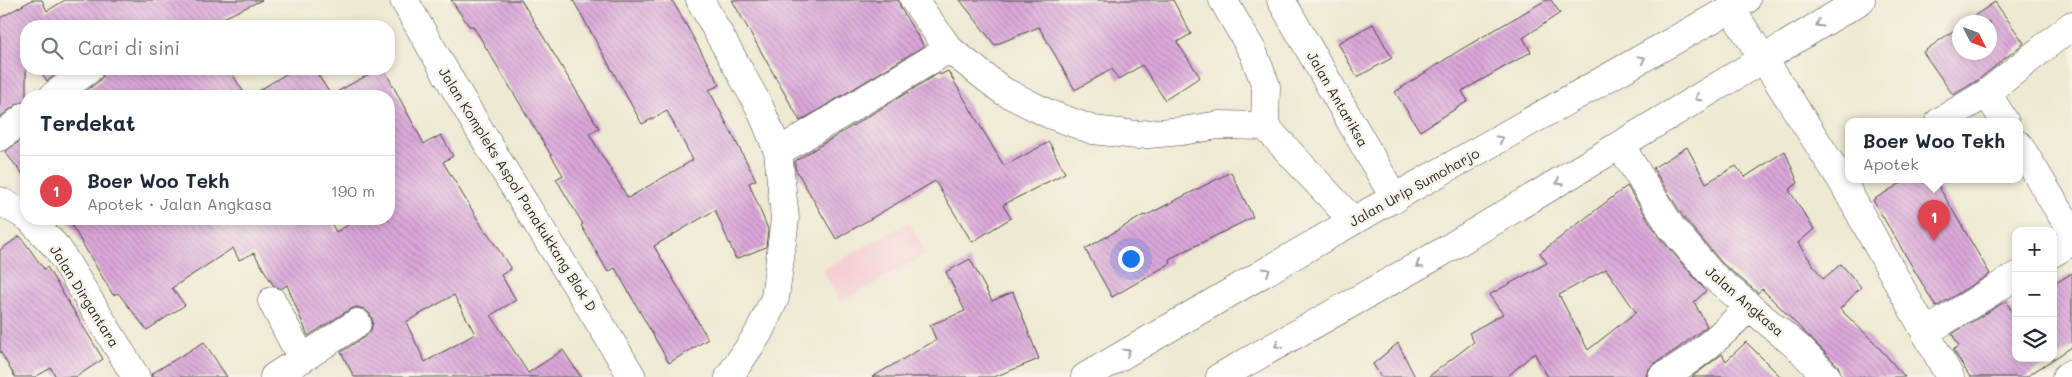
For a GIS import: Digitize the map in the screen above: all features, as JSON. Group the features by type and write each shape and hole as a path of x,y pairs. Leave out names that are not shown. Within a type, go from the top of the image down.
{"main road":[{"name":"Jalan Kompleks Aspol Panakukkang Blok D","path":"404,0 466,108 597,317 632,377"},
{"path":"700,0 759,106 778,152 785,219 775,298 758,334 729,377"},
{"path":"914,0 949,49 1003,91 1049,114 1093,130 1137,135 1219,125 1265,126"},
{"path":"1223,0 1253,52 1266,86 1265,126 1353,221"},
{"name":"Jalan Antariksa","path":"1281,0 1395,199"},
{"path":"1220,377 1437,255 1861,0"},
{"path":"1734,3 1763,58 1845,178"},
{"name":"Jalan Urip Sumoharjo","path":"1085,377 1734,3"},
{"path":"1946,118 1987,93 2072,25"},
{"path":"778,152 949,49"},
{"path":"61,90 81,75"},
{"path":"1987,93 2003,118"},
{"path":"0,137 20,121"},
{"name":"Jalan Angkasa","path":"1620,145 1672,227 1712,274 1800,348 1827,377"},
{"path":"2023,152 2072,232"},
{"path":"1848,183 1950,377"},
{"path":"0,201 20,213"},
{"name":"Jalan Dirgantara","path":"36,225 58,249 136,377"},
{"path":"2057,250 2072,241"},
{"path":"1926,332 2012,278"},
{"path":"272,301 302,359"},
{"path":"1662,377 1724,334 1749,306"},
{"path":"274,377 357,323"},
{"path":"2066,377 2072,373"}],"shaded area":[{"path":"909,222 927,254 841,302 823,270"}],"building":[{"path":"32,0 42,0 47,11 65,0 262,0 223,18 224,20 20,20 20,75 26,75 26,90 20,90 20,103 0,117 0,18"},
{"path":"451,0 521,0 599,128 589,134 628,198 693,160 667,111 642,124 573,0 672,0 720,85 709,90 756,180 749,183 768,229 766,247 736,259 715,210 654,246 708,339 669,363 615,268 608,272 581,225 583,224 556,179 563,175 473,26 469,26"},
{"path":"732,0 898,0 901,9 924,46 800,121"},
{"path":"960,0 1173,0 1191,34 1177,42 1200,77 1165,100 1142,65 1118,80 1112,69 1075,90 1039,27 995,45"},
{"path":"1546,0 1551,0 1560,13 1523,38 1531,52 1462,91 1468,101 1420,131 1395,92 1460,50"},
{"path":"1995,2 2024,43 1978,80 1953,95 1923,52 1952,32 1952,60 1997,60 1997,15 1976,15"},
{"path":"1373,24 1392,58 1357,77 1338,43"},
{"path":"948,71 1004,166 1049,142 1065,173 1003,205 1011,218 972,242 935,181 836,239 795,168 795,161 939,73 940,75"},
{"path":"43,75 55,75 47,81"},
{"path":"233,75 242,90 87,90 103,76"},
{"path":"284,75 318,75 328,90 260,90"},
{"path":"368,75 387,75 424,144 441,135 453,156 443,162 486,233 511,269 501,275 516,300 491,315 528,373 563,350 581,377 354,377 341,352 366,336 371,330 373,322 370,314 364,309 356,307 308,336 287,285 281,289 273,285 254,253 239,260 233,248 172,288 185,305 147,330 118,293 113,295 72,225 332,225 336,232 348,225 395,225 395,90 340,90","holes":["454,295 475,334 425,362 406,322"]},
{"path":"20,141 20,171 5,152"},
{"path":"1687,147 1706,183 1736,166 1745,177 1785,151 1798,183 1789,190 1814,229 1798,243 1823,279 1841,264 1861,287 1840,309 1873,341 1905,377 1842,377 1838,366 1762,289 1758,293 1723,264 1684,218 1653,168"},
{"path":"1231,172 1253,217 1169,259 1171,263 1112,297 1085,249 1144,215"},
{"path":"1901,183 1937,183 1990,274 1936,307 1873,200"},
{"path":"1627,186 1659,237 1706,291 1694,302 1707,326 1654,364 1648,370 1646,377 1548,377 1534,353 1507,377 1428,377 1474,342 1469,333 1503,314 1489,295 1547,263 1540,253","holes":["1606,269 1636,312 1588,350 1559,295"]},
{"path":"20,236 44,269 47,267 103,359 76,377 56,377 51,368 35,377 15,377 0,351 0,250"},
{"path":"970,259 992,301 1013,292 1039,359 994,377 872,377 936,340 930,325 965,311 946,272"},
{"path":"2072,273 2072,347 2057,357 2057,317 2057,282"},
{"path":"2006,301 2012,312 2012,362 2049,362 2026,377 1970,377 1953,350 1959,346 1952,334"},
{"path":"204,342 227,377 152,377 151,374"},
{"path":"1746,342 1781,377 1692,377 1722,354 1726,361"},
{"path":"1398,343 1415,377 1381,377 1373,364"}],"place":[{"name":"Boer Woo Tekh","path":"1934,241"}]}
